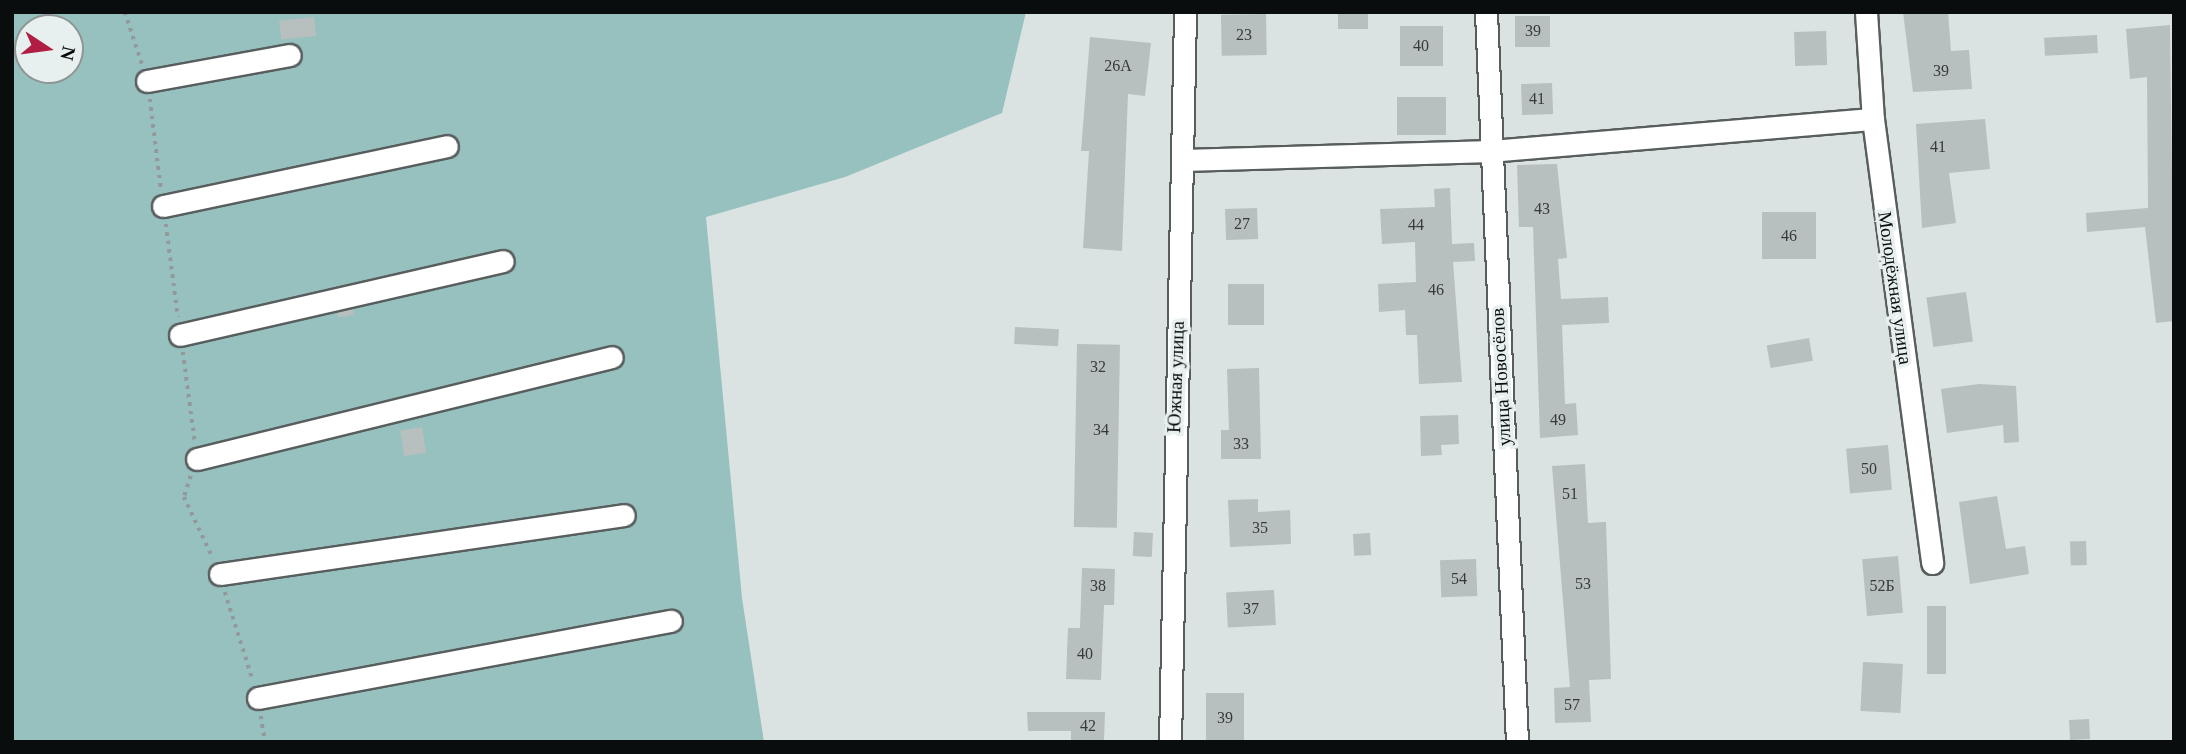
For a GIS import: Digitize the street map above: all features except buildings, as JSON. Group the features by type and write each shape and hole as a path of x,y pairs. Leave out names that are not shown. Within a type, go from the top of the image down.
{"street":[{"name":"Южная улица","path":"1170,742 1171,518 1185,160 1185,12"},
{"name":"улица Новосёлов","path":"1486,12 1517,742"},
{"name":"Молодёжная улица","path":"1866,12 1873,120 1932,563"},
{"path":"147,81 290,55"},
{"path":"1185,160 1490,150 1873,120"},
{"path":"163,206 447,146"},
{"path":"180,335 503,261"},
{"path":"197,459 612,358"},
{"path":"219,574 624,514"},
{"path":"258,698 671,621"}],"path":[{"path":"125,12 147,81 197,459 184,497 219,574 258,698 265,742"}],"shaded area":[{"path":"12,12 1026,12 1002,113 845,177 706,217 742,598 764,742 12,742"}]}
